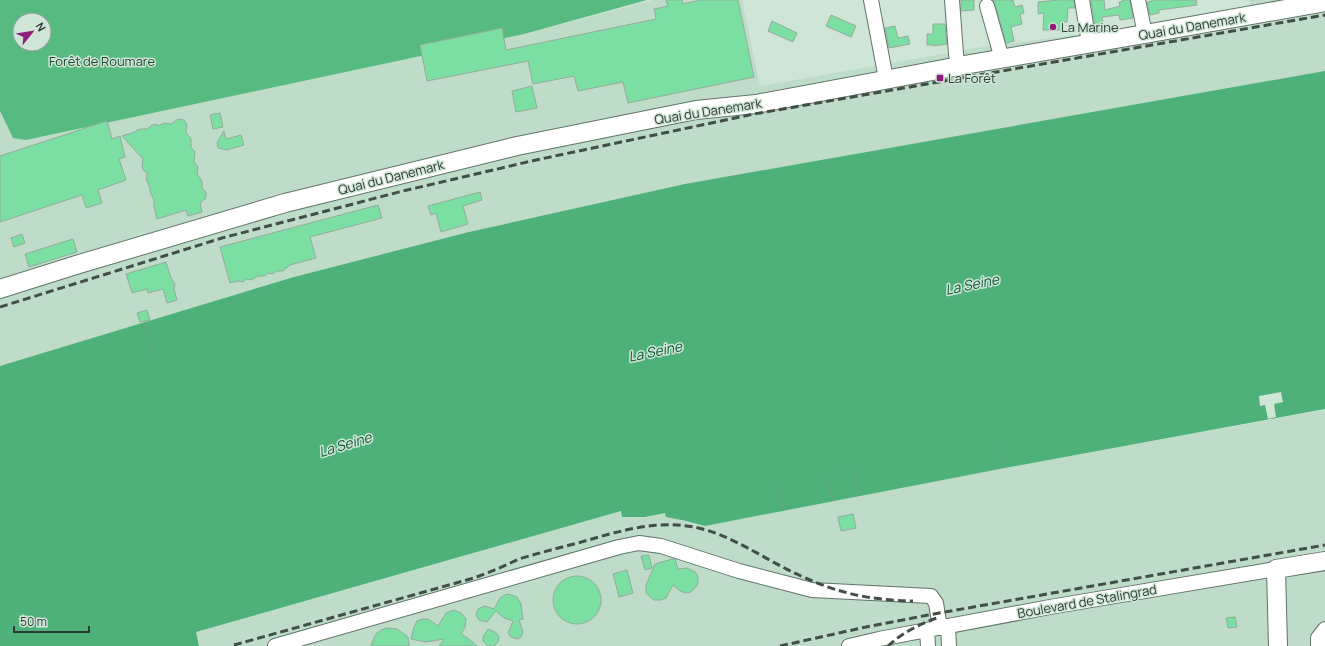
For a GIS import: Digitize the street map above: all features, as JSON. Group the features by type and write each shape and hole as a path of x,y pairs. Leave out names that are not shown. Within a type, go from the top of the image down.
{"main road":[{"name":"Quai du Danemark","path":"0,290 76,265 284,203 517,146 696,110 756,104 886,79 1325,2"},
{"name":"Boulevard de Stalingrad","path":"1276,569 1325,561"},
{"path":"1276,569 1278,646"}],"street":[{"path":"871,0 886,79"},
{"path":"952,0 958,67"},
{"path":"1082,0 1089,43"},
{"path":"1138,0 1145,34"},
{"path":"987,6 1002,59"},
{"path":"275,646 619,547 639,543 661,546 739,571 812,590 931,596 936,603 938,628 949,646"},
{"name":"Boulevard de Stalingrad","path":"849,646 1064,604 1276,569"},
{"path":"928,646 938,628"},
{"path":"1318,646 1318,638 1325,629"}],"path":[{"path":"145,322 154,353"},
{"path":"1001,443 1005,468"},
{"path":"833,501 827,474 853,469 859,496"},
{"path":"778,482 784,511"}],"shaded area":[{"path":"653,0 742,0 760,86 976,48 1252,11 1250,0 1325,0 1325,89 0,409 0,111 13,138 26,140 524,34"},
{"path":"1325,410 1325,646 199,646 195,632 621,511 622,517 645,517 665,513 705,526 1005,468"}],"green space":[{"name":"Forêt de Roumare","path":"0,0 647,0 524,34 26,140 13,138 0,111"}],"water":[{"name":"La Seine","path":"1325,71 1325,409 1005,468 705,526 666,517 665,513 645,517 622,517 621,511 196,632 199,646 0,646 0,366 294,277 469,232 685,184"}],"pier":[{"path":"1281,392 1283,402 1274,404 1276,417 1268,419 1265,405 1260,406 1259,396"}],"building":[{"path":"666,0 682,0 683,4 701,0 738,0 754,77 628,103 623,82 578,91 574,76 533,84 528,61 427,81 420,45 502,28 506,50 656,19 654,9 668,6"},
{"path":"961,0 974,0 974,10 961,11"},
{"path":"993,0 1013,0 1015,7 1022,5 1024,13 1020,14 1022,24 1011,27 1014,41 1006,43"},
{"path":"1074,0 1075,8 1068,8 1067,22 1062,22 1062,30 1043,30 1044,13 1038,14 1038,2"},
{"path":"1091,0 1104,0 1105,10 1120,6 1119,2 1123,1 1122,0 1130,0 1133,18 1120,20 1119,15 1102,17 1103,26 1095,27"},
{"path":"1152,0 1196,0 1197,5 1159,10 1159,13 1150,15 1147,2"},
{"path":"831,15 856,26 851,37 826,26"},
{"path":"772,21 797,33 793,42 768,31"},
{"path":"933,24 945,24 947,44 933,46 927,45 927,34 933,34"},
{"path":"895,26 898,38 908,36 910,44 889,48 885,28"},
{"path":"532,86 537,108 516,112 512,91"},
{"path":"220,113 223,127 213,129 210,115"},
{"path":"178,119 184,120 187,125 186,133 191,138 191,147 195,152 194,162 198,167 197,174 202,181 202,188 206,192 206,198 200,203 202,212 188,216 186,210 157,219 154,200 146,179 147,173 143,170 142,166 143,159 122,136 137,130 147,129 152,125 157,124 157,126 165,123 171,124"},
{"path":"107,121 112,139 120,136 125,157 119,159 126,180 98,190 102,203 86,208 82,195 0,222 0,156"},
{"path":"224,131 226,139 241,135 244,145 227,150 218,148 217,143"},
{"path":"480,192 482,200 463,206 468,224 441,232 436,213 431,215 428,206"},
{"path":"378,205 382,218 310,237 316,258 290,265 283,271 277,271 273,274 268,273 265,276 258,276 251,280 246,279 243,282 238,281 230,283 220,247"},
{"path":"22,234 25,243 14,247 11,238"},
{"path":"73,239 77,252 29,267 25,254"},
{"path":"166,262 171,278 175,284 174,289 177,300 167,303 163,289 148,293 147,289 132,293 126,274"},
{"path":"147,310 150,320 140,322 137,313"},
{"path":"853,514 856,528 841,531 838,517"},
{"path":"649,555 652,568 645,570 641,556"},
{"path":"675,559 678,569 687,568 695,572 698,576 697,586 691,592 685,593 673,585 666,598 654,600 646,593 646,585 655,564"},
{"path":"627,570 633,593 619,597 613,574"},
{"path":"572,576 582,576 594,583 601,595 601,605 594,617 582,624 572,624 564,620 557,613 553,605 553,595 557,587 564,580"},
{"path":"509,594 517,597 521,604 523,619 519,620 523,632 521,637 518,639 511,637 508,633 513,621 504,618 496,611 487,622 479,620 476,615 478,609 485,606 494,609 500,598"},
{"path":"454,610 461,613 466,619 465,627 461,634 477,646 439,646 444,639 426,642 411,639 417,621 428,619 438,626 446,613"},
{"path":"1235,617 1237,627 1228,628 1226,618"},
{"path":"387,628 397,629 408,637 409,646 371,646 377,633"},
{"path":"488,629 495,632 499,636 498,642 494,646 488,646 483,641 483,637"}],"railway":[{"path":"0,307 222,238 403,191 536,160 754,114 1325,15"},
{"path":"234,645 474,578 519,559 625,530 657,525 690,526 719,534 801,576 843,592 883,599 913,601"},
{"path":"780,646 928,615 1325,545"},
{"path":"888,646 912,629 940,617"}],"place":[{"name":"La Marine","path":"1053,27"},
{"name":"La Forêt","path":"940,78"}]}
